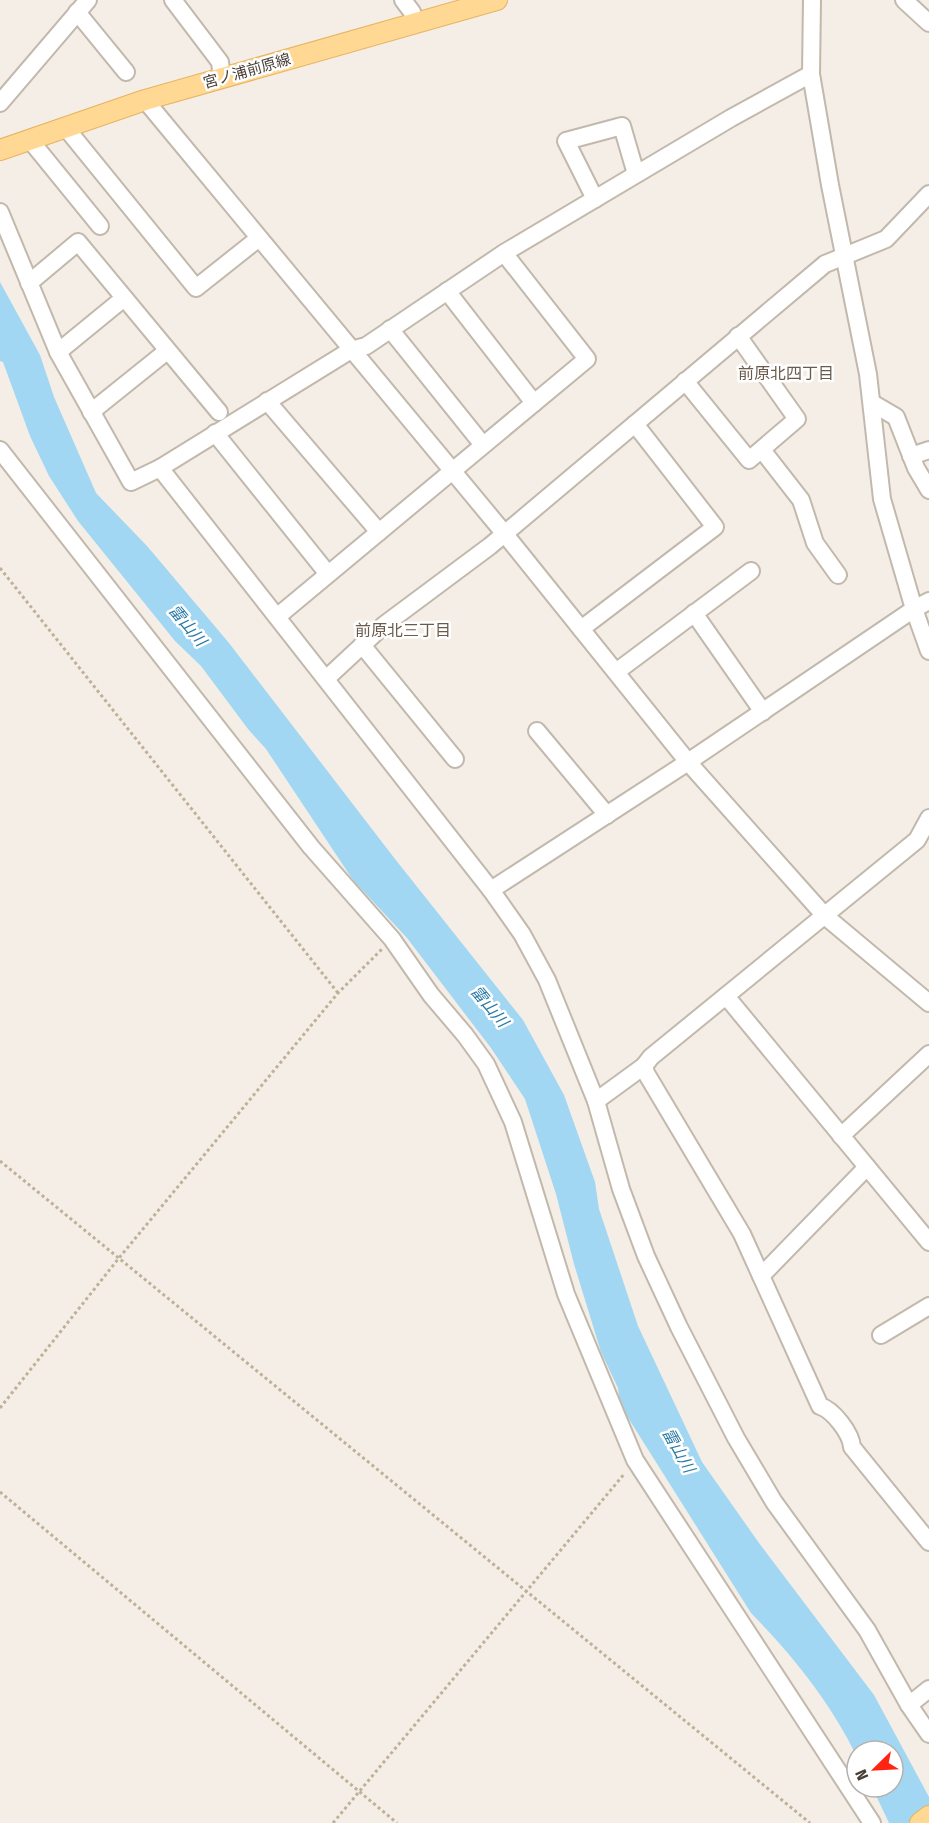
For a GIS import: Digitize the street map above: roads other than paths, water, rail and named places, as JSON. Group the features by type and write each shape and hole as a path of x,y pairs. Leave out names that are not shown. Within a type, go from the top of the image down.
{"main road":[{"name":"宮ノ浦前原線","path":"0,150 145,100 497,0"},
{"path":"920,1823 929,1816"}],"street":[{"path":"173,0 220,62 222,78"},
{"path":"403,0 412,12 416,24"},
{"path":"812,0 811,74 830,185 868,374 882,499 922,605 929,651"},
{"path":"904,0 929,23"},
{"path":"0,104 82,6 126,72"},
{"path":"0,212 58,352 131,482 160,468 351,350 366,346 504,253 764,99 811,74"},
{"path":"145,100 504,533 688,762 825,916 929,1004"},
{"path":"595,199 566,141 622,126 636,174"},
{"path":"66,128 196,288 259,238"},
{"path":"30,140 100,226"},
{"path":"327,678 384,625 490,546 825,264 886,239 929,194"},
{"path":"29,282 78,242 219,412"},
{"path":"278,616 587,359 504,253"},
{"path":"447,291 534,403"},
{"path":"58,352 124,298"},
{"path":"390,329 483,445"},
{"path":"685,381 749,460 762,450 797,419 738,336"},
{"path":"91,412 167,351"},
{"path":"267,401 379,532"},
{"path":"872,403 896,417 916,468 929,490"},
{"path":"581,629 715,527 635,424"},
{"path":"215,433 328,574"},
{"path":"0,450 311,847 392,939 431,995 486,1064 513,1122 566,1294 635,1460 872,1823"},
{"path":"762,450 801,500 815,543 838,575"},
{"path":"911,456 929,450"},
{"path":"160,468 327,678 374,743 491,890 522,934 547,980 596,1101 621,1189 646,1256 679,1327 731,1428 774,1502 867,1630 909,1705 929,1734"},
{"path":"615,672 750,571"},
{"path":"491,890 688,762 922,605"},
{"path":"694,613 763,712"},
{"path":"362,645 455,759"},
{"path":"537,731 607,815"},
{"path":"596,1101 644,1066 651,1057 916,840 929,818"},
{"path":"726,996 929,1242"},
{"path":"841,1136 929,1054"},
{"path":"644,1066 742,1234 820,1406 827,1409 850,1436 852,1447 929,1542"},
{"path":"761,1276 867,1167"},
{"path":"881,1335 929,1306"},
{"path":"909,1705 929,1689"}],"water":[{"name":"雷山川","path":"0,282 40,355 54,397 96,493 147,546 229,643 395,859 523,1020 564,1095 595,1182 599,1209 638,1326 702,1462 759,1543 874,1695 898,1739 848,1739 810,1681 751,1613 620,1405 618,1388 601,1352 574,1264 556,1194 525,1099 491,1048 407,938 353,880 266,749 248,729 201,666 175,641 78,521 49,476 30,436 3,362 0,361"},
{"path":"905,1752 929,1797 929,1823 889,1823 878,1799 905,1799"}],"district":[{"name":"前原北四丁目","path":"786,373"},
{"name":"前原北三丁目","path":"403,630"}]}
